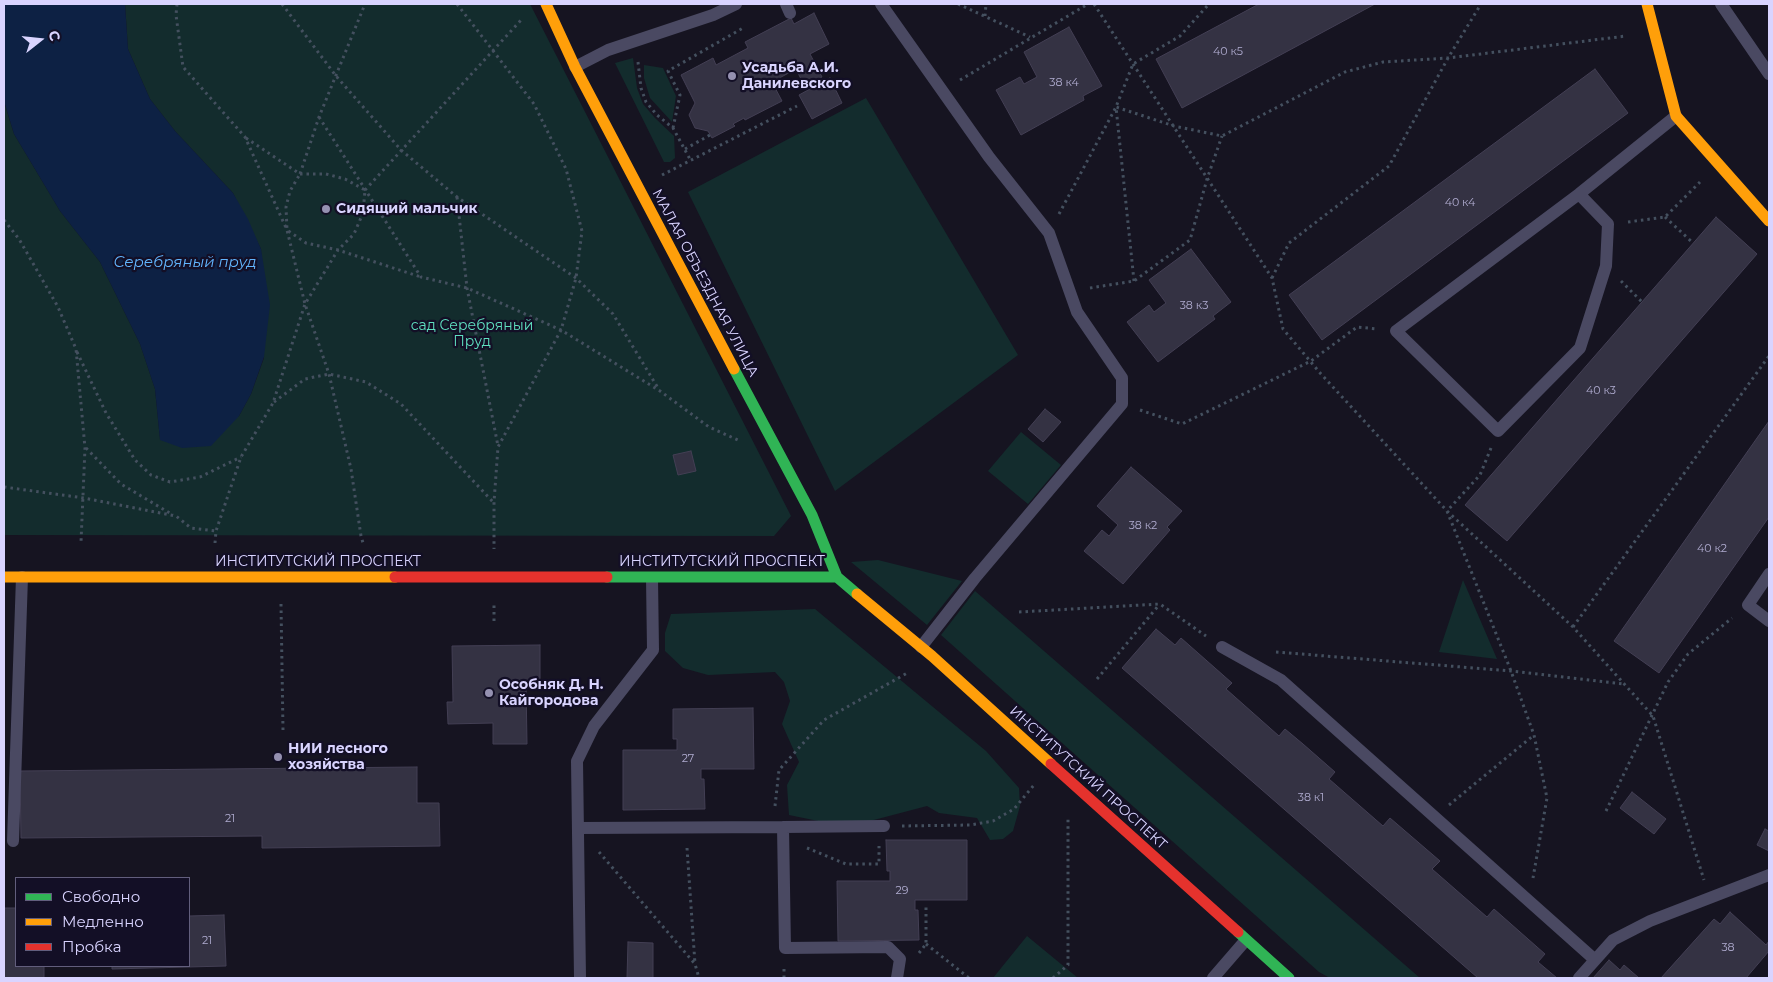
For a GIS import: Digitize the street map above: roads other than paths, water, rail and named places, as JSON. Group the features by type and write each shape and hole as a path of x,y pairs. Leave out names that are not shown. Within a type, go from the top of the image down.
{"street":[{"name":"МАЛАЯ ОБЪЕЗДНАЯ УЛИЦА","path":"546,4 575,66 637,187 812,515 837,577"},
{"path":"1648,4 1676,116 1769,222"},
{"name":"ИНСТИТУТСКИЙ ПРОСПЕКТ","path":"4,577 837,577 932,656 1245,941 1289,978"}],"lane":[{"path":"575,66 608,50 713,15 736,4"},
{"path":"881,4 989,157 1049,233 1072,292 1077,312 1122,378 1122,404 972,581 921,647"},
{"path":"1721,4 1769,74"},
{"path":"1580,194 1608,224 1606,266 1580,348 1498,432 1396,331 1580,194 1676,116"},
{"path":"1769,574 1748,604 1769,621"},
{"path":"13,841 22,577"},
{"path":"580,978 577,761 594,726 653,650 652,578"},
{"path":"1222,647 1281,680 1594,959"},
{"path":"578,828 686,827 779,831 882,826"},
{"path":"779,831 785,948 888,947 900,959 897,978"},
{"path":"1579,978 1613,940 1650,921 1769,875"},
{"path":"1213,978 1245,941"}],"water":[{"name":"Серебряный пруд","path":"4,4 125,4 128,49 150,99 175,131 233,193 248,219 261,249 270,305 264,357 251,394 239,416 211,446 182,448 160,440 155,389 140,344 100,262 60,211 14,134 4,101"}],"place":[{"name":"Усадьба А.И. Данилевского","path":"732,76"},
{"name":"Сидящий мальчик","path":"326,209"},
{"name":"Особняк Д. Н. Кайгородова","path":"489,693"},
{"name":"НИИ лесного хозяйства","path":"278,757"}],"park label":[{"name":"сад Серебряный Пруд","path":"472,334"}]}
